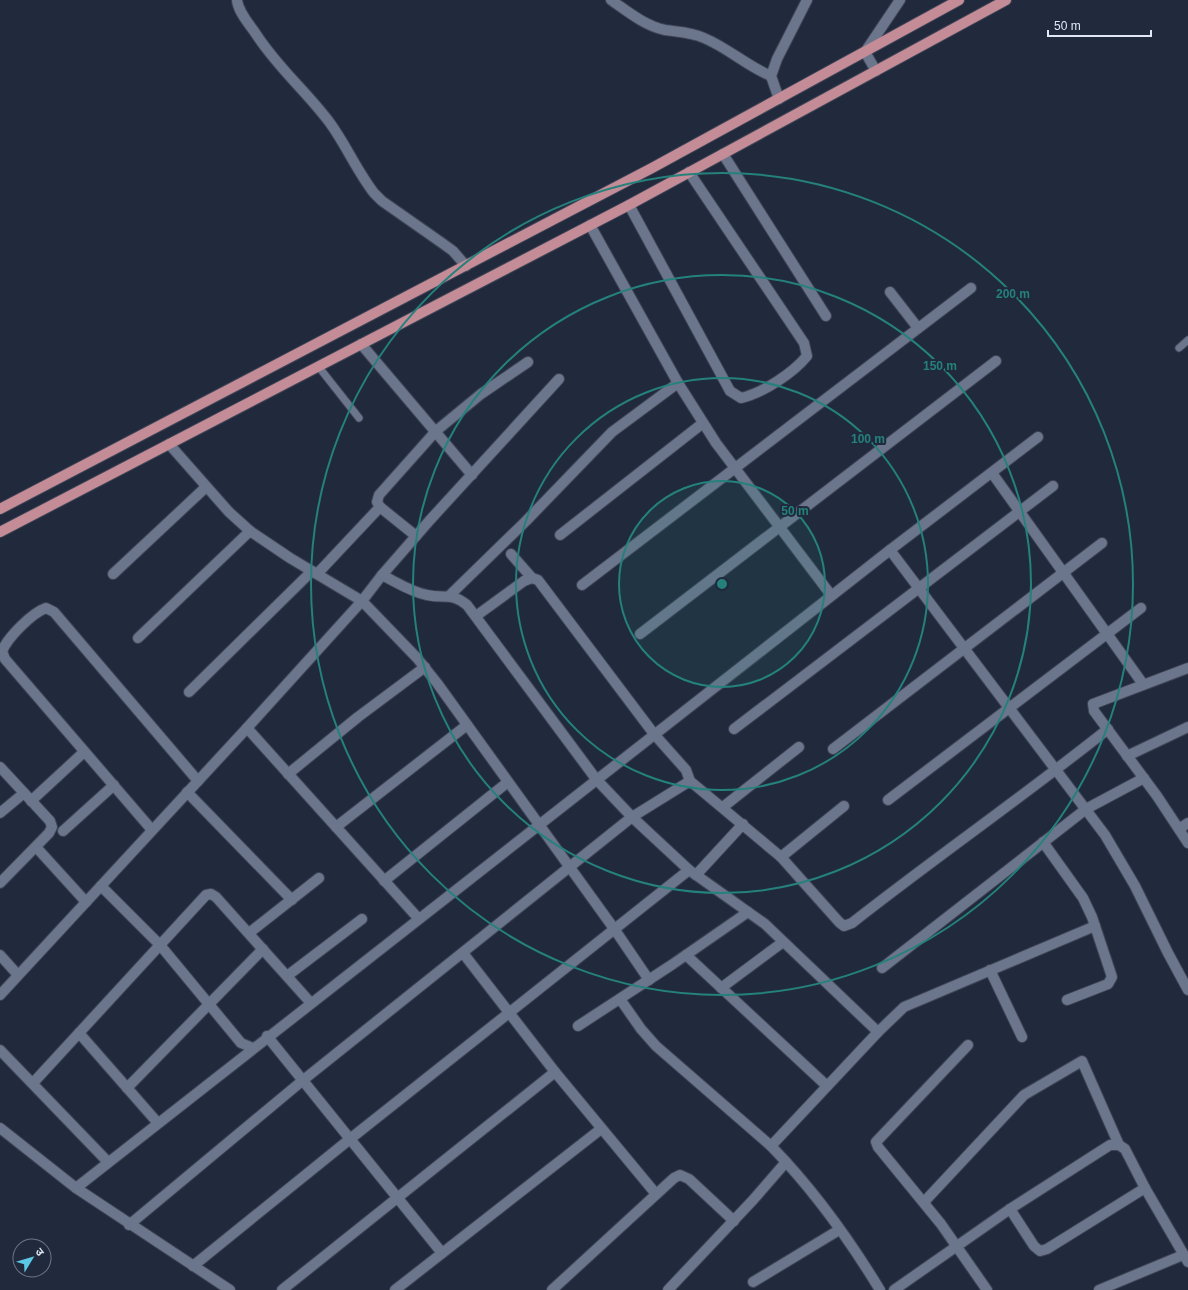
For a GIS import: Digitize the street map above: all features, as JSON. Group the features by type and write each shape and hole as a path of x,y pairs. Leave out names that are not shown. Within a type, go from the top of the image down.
{"main road":[{"path":"0,509 466,266 779,99 959,0"},
{"path":"0,532 590,225 1006,0"}],"street":[{"path":"237,0 246,19 262,44 280,67 331,125 374,193 382,201 453,251 466,266"},
{"path":"611,0 650,25 664,30 689,33 713,42 757,70 771,76"},
{"path":"779,99 771,76 777,59 807,0"},
{"path":"876,71 865,52 900,0"},
{"path":"723,154 826,316"},
{"path":"629,204 730,391 741,398 753,395 798,366 807,356 804,343 689,172"},
{"path":"590,225 678,383 703,423 734,468 831,595"},
{"path":"582,585 971,288"},
{"path":"890,292 918,328"},
{"path":"361,344 472,475"},
{"path":"640,634 996,361"},
{"path":"416,536 380,507 377,502 379,495 436,432 481,394 528,362"},
{"path":"0,995 362,601 382,575 416,536 559,379"},
{"path":"450,595 612,432 678,383"},
{"path":"560,535 703,423"},
{"path":"76,1188 157,1122 831,595 1038,437"},
{"path":"169,444 229,512 250,531 314,573 362,601 424,667 570,867 649,980"},
{"path":"992,473 1143,684"},
{"path":"734,729 1053,486"},
{"path":"113,574 206,487"},
{"path":"189,692 314,573 380,507"},
{"path":"138,638 250,531"},
{"path":"833,749 964,648 1064,574 1102,543"},
{"path":"890,550 918,589 1057,769 1105,835 1135,886 1188,990"},
{"path":"511,554 532,578 538,580 654,734 686,770 690,781 781,857 844,926 852,923 920,869 1108,730"},
{"path":"382,575 412,590 427,595 450,595 463,601 476,616 596,779 632,817 692,872 748,912 783,942 878,1032"},
{"path":"476,616 524,581 532,578"},
{"path":"152,830 5,660 2,651 5,644 37,611 46,608 54,612 198,781"},
{"path":"888,800 1141,608"},
{"path":"288,774 358,717 424,667"},
{"path":"1188,668 1093,704 1094,711 1144,778 1188,843"},
{"path":"336,827 467,725"},
{"path":"1128,756 1188,727"},
{"path":"246,728 418,918"},
{"path":"723,807 799,747"},
{"path":"0,813 27,797 84,752"},
{"path":"0,767 50,821 52,827 49,833 0,884"},
{"path":"882,968 1086,809 1144,778"},
{"path":"129,1225 302,1081 632,817 690,781"},
{"path":"384,881 508,782"},
{"path":"63,832 114,786"},
{"path":"187,792 292,900"},
{"path":"781,857 844,806"},
{"path":"1179,829 1188,823"},
{"path":"193,1266 508,1012 692,872 743,824"},
{"path":"1043,842 1083,898 1095,926 1112,977 1111,981 1104,986 1068,1000"},
{"path":"36,847 86,902"},
{"path":"249,933 319,878"},
{"path":"101,886 160,946 241,1043 253,1048"},
{"path":"33,1083 206,895 211,894 216,897 310,1002"},
{"path":"578,1026 649,980 748,912"},
{"path":"287,976 362,919"},
{"path":"771,1146 878,1032 904,1007 1095,926"},
{"path":"721,988 783,942"},
{"path":"127,1088 263,949"},
{"path":"463,952 555,1072 656,1194"},
{"path":"0,955 18,975"},
{"path":"686,955 827,1086"},
{"path":"990,970 1022,1037"},
{"path":"620,999 641,1030 656,1046 771,1146 786,1162 812,1192 879,1290"},
{"path":"79,1033 157,1122"},
{"path":"267,1036 302,1081 398,1196 442,1253"},
{"path":"968,1045 876,1142 878,1147 924,1202 957,1245 987,1290"},
{"path":"0,1050 107,1162"},
{"path":"924,1202 1024,1095 1082,1061 1119,1145 1125,1149 1185,1259 1103,1289"},
{"path":"282,1290 555,1072"},
{"path":"0,1128 76,1188 129,1225 230,1290"},
{"path":"394,1290 601,1129"},
{"path":"894,1290 1010,1209 1110,1145 1119,1145"},
{"path":"668,1290 734,1221 786,1162"},
{"path":"552,1290 656,1194 674,1178 680,1175 689,1179 734,1221"},
{"path":"1010,1209 1034,1246 1040,1251 1047,1249 1145,1188"},
{"path":"753,1282 839,1230"}],"lane":[{"path":"1179,348 1188,340"},
{"path":"318,366 359,418"}]}
